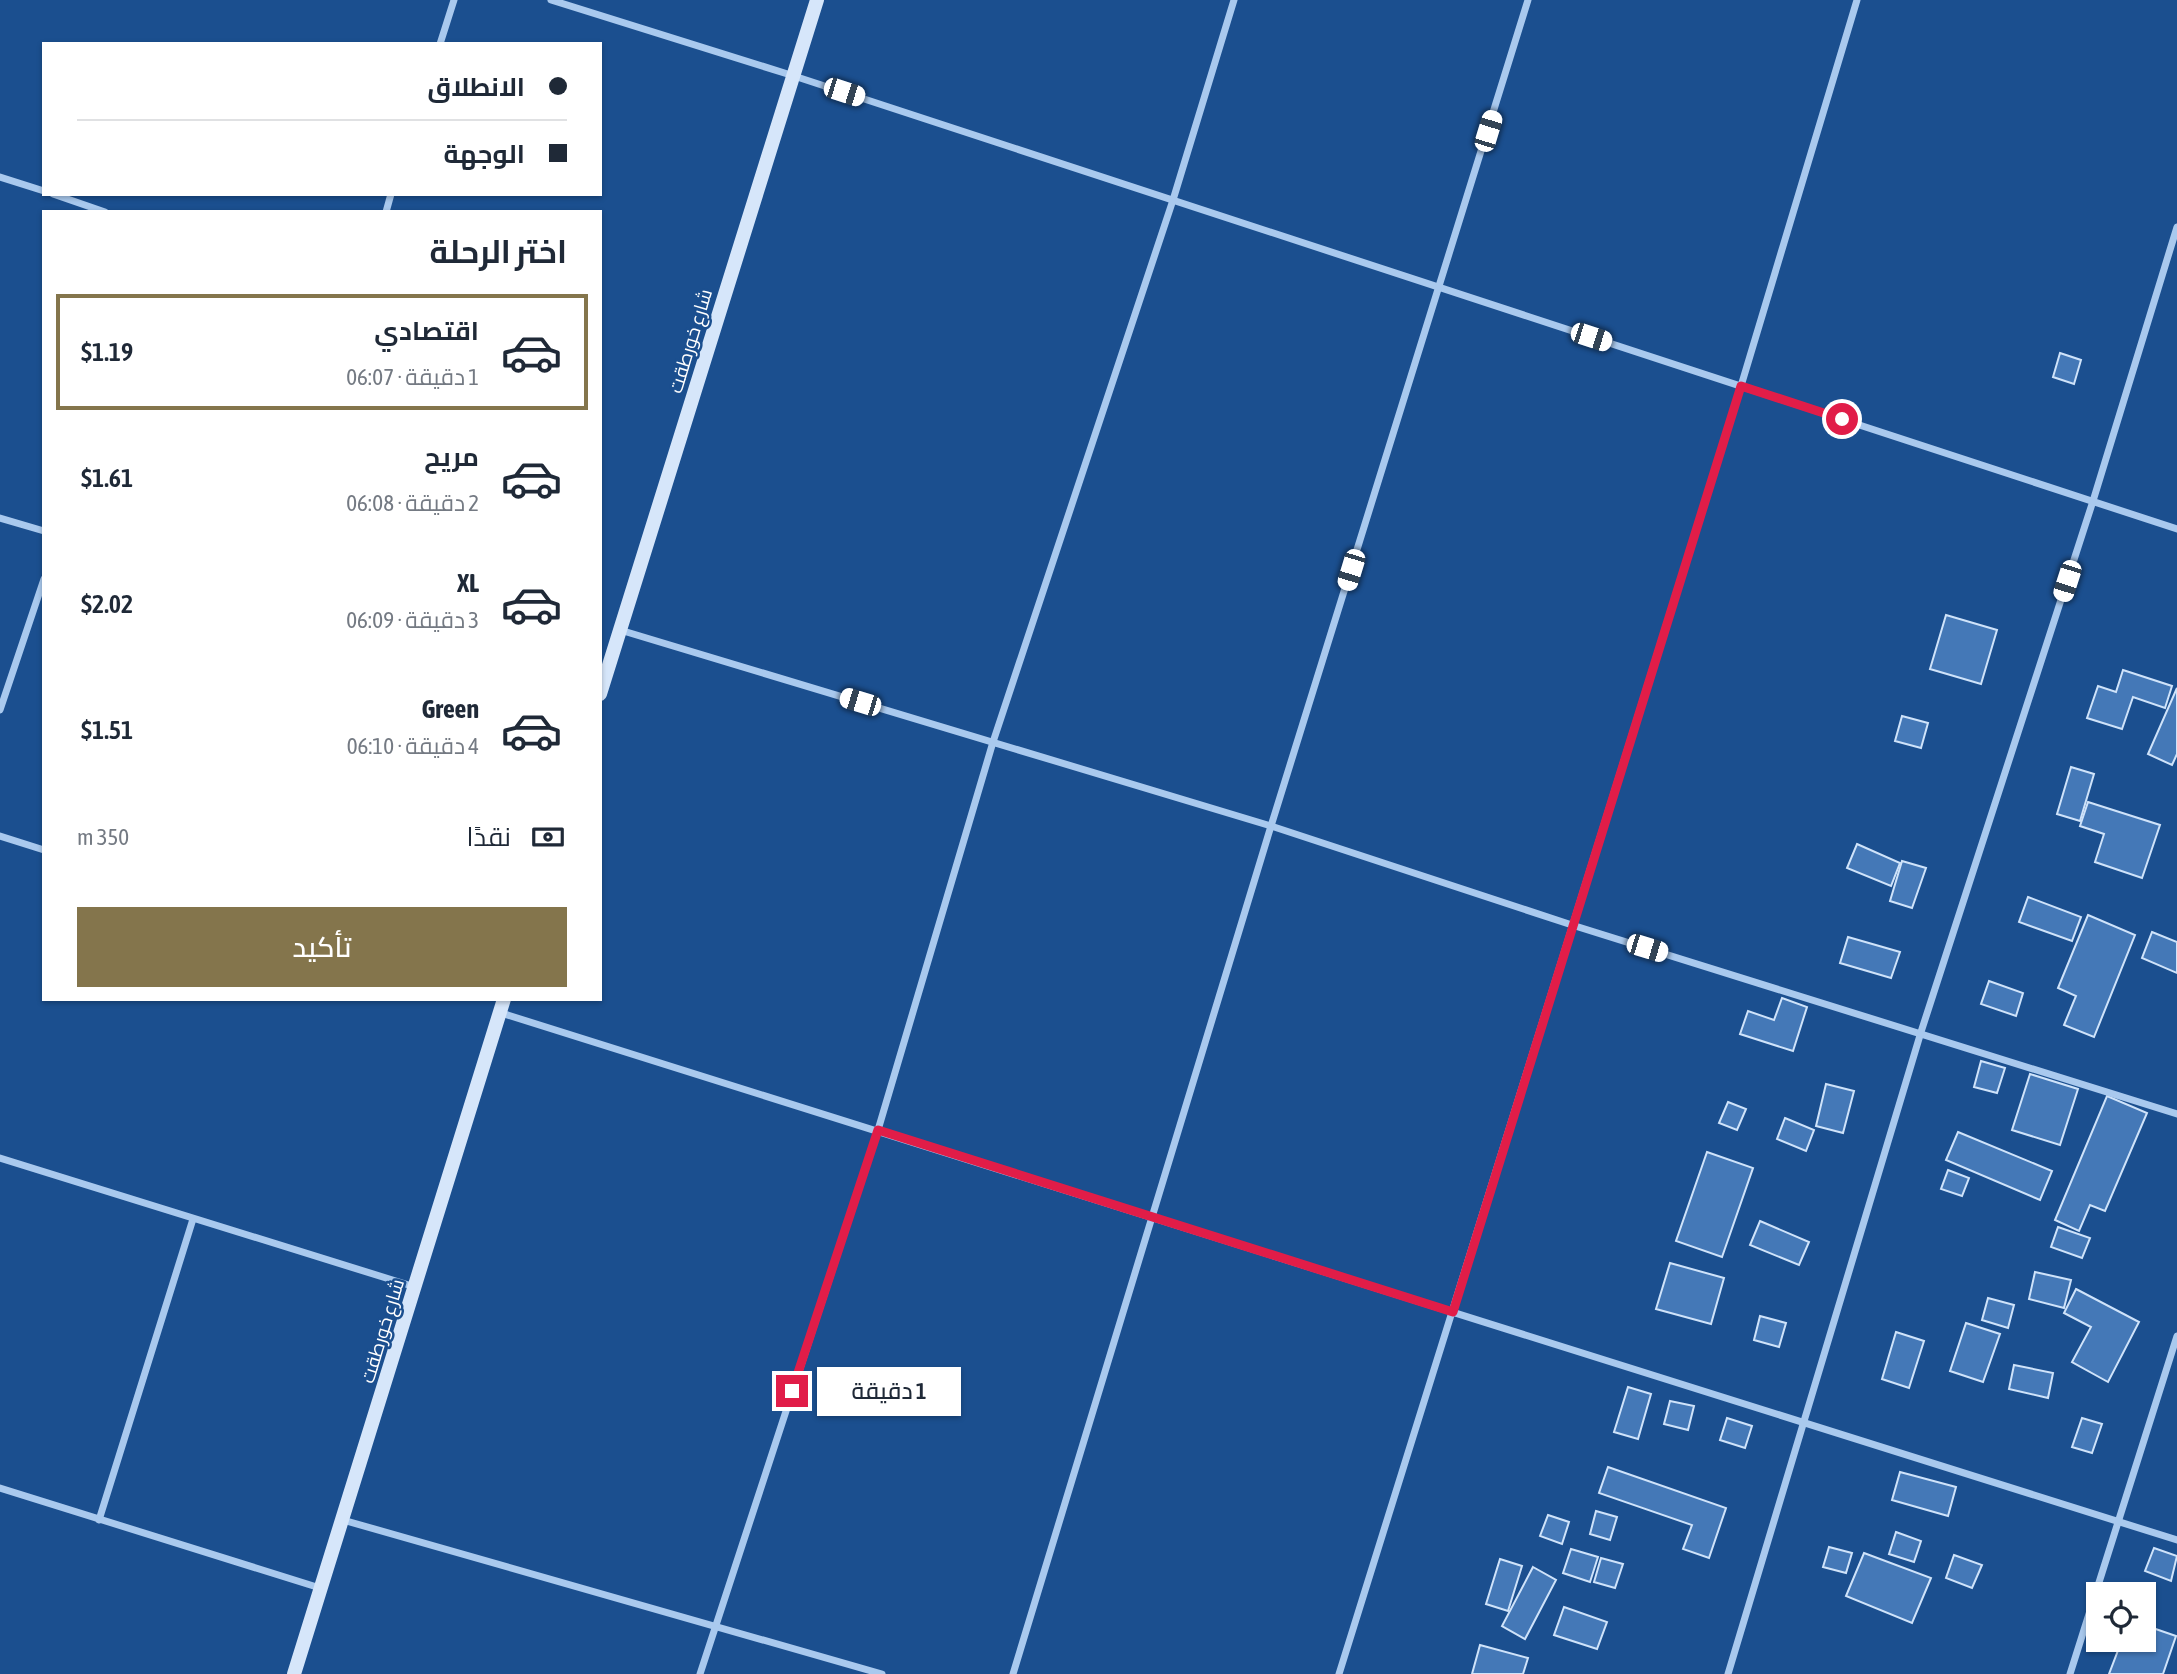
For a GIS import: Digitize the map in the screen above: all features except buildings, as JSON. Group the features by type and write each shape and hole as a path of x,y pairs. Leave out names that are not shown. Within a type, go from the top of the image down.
{"street":[{"path":"441,42 454,0"},
{"path":"551,0 794,76 2177,529"},
{"name":"شارع خورطقت","path":"602,688 817,0"},
{"path":"700,1674 878,1130 993,742 1173,200 1234,0"},
{"path":"1013,1674 1271,826 1528,0"},
{"path":"1339,1674 1741,386 1857,0"},
{"path":"0,177 42,190"},
{"path":"59,196 99,210"},
{"path":"1728,1674 1921,1032 2093,501 2177,227"},
{"path":"0,518 42,530"},
{"path":"0,710 42,585"},
{"path":"620,630 1271,826 1572,925 2177,1114"},
{"path":"0,836 42,849"},
{"path":"501,1006 878,1130 2177,1540"},
{"name":"شارع خورطقت","path":"294,1674 501,1006"},
{"path":"0,1158 416,1287"},
{"path":"99,1520 193,1219"},
{"path":"2070,1674 2177,1336"},
{"path":"0,1488 320,1588"},
{"path":"343,1520 882,1674"}],"route":[{"path":"792,1391 878,1130 1453,1312 1741,386 1842,419"}]}
